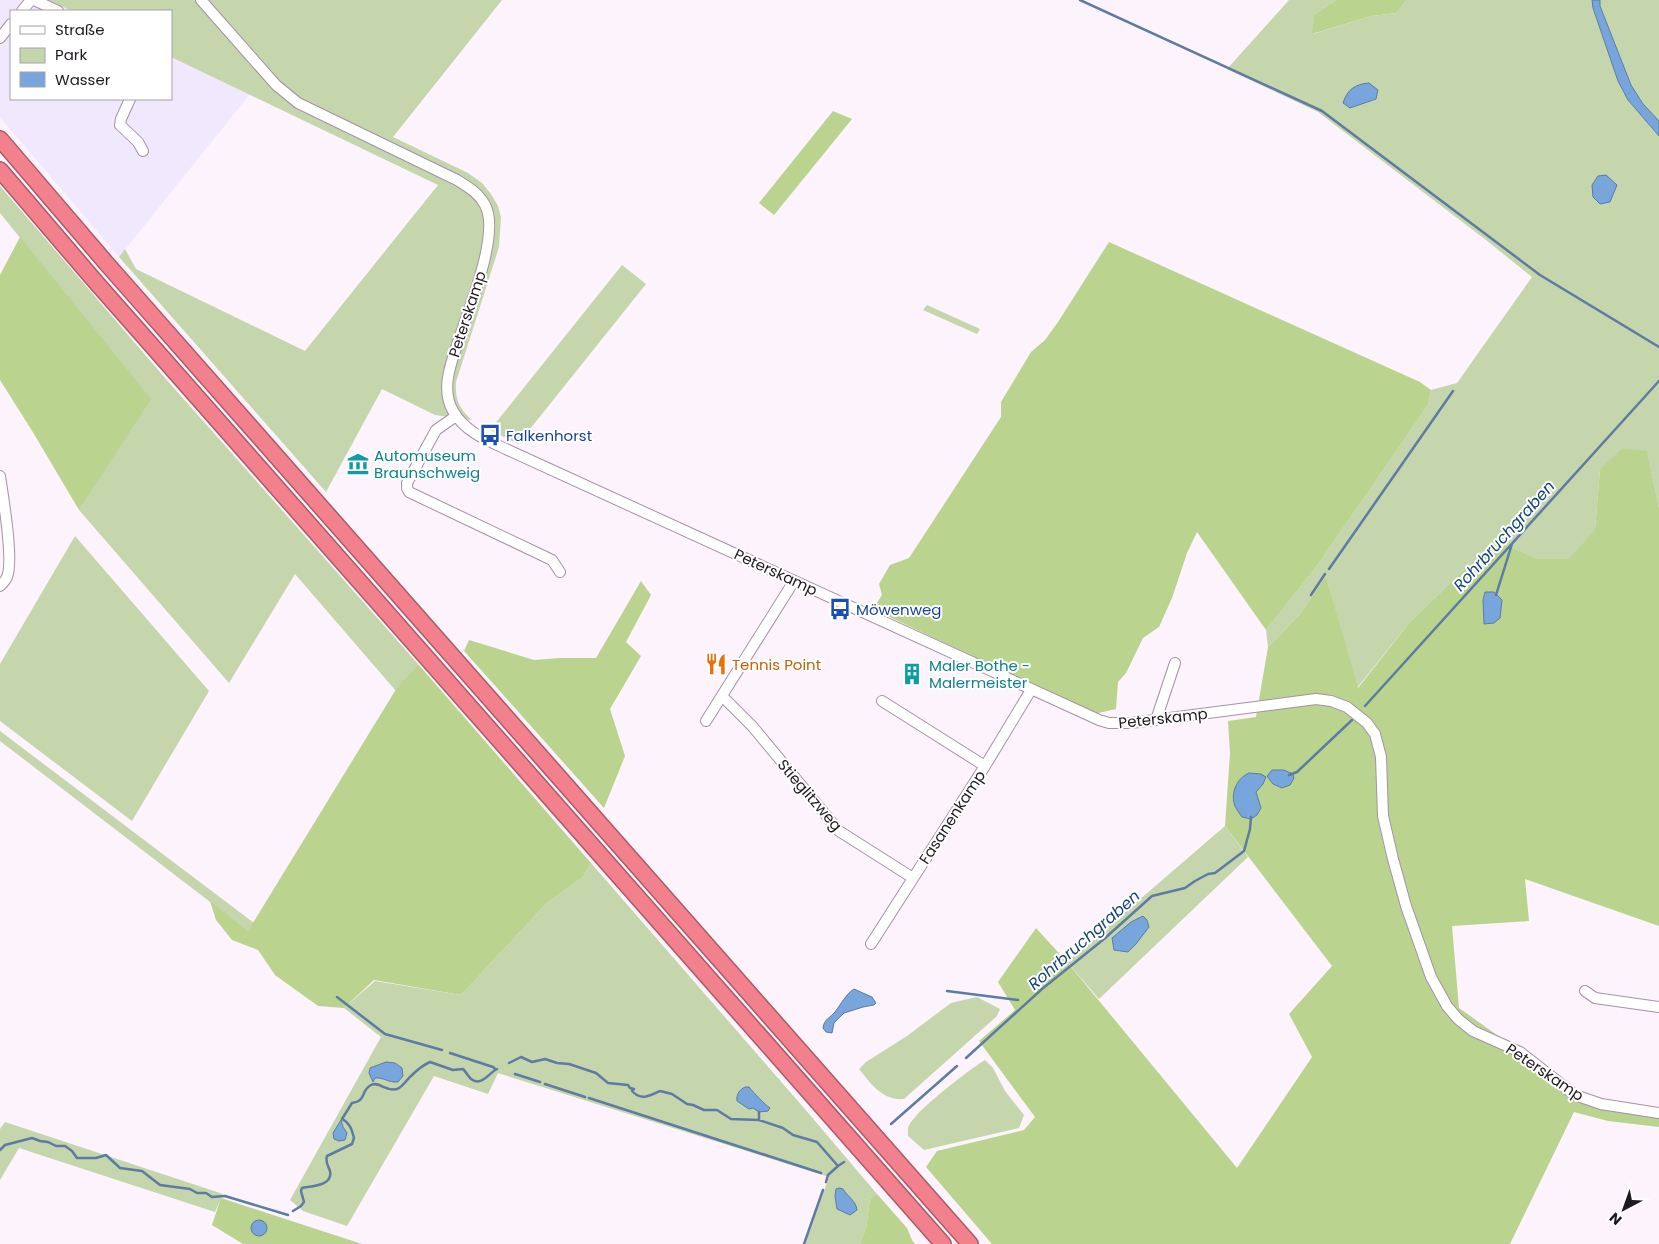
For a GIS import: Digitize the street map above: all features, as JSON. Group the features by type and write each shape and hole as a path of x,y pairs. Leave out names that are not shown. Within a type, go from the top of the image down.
{"highway":[{"path":"0,139 107,264 970,1244"},
{"path":"0,170 94,280 943,1244"}],"street":[{"path":"23,10 32,0 56,10"},
{"name":"Peterskamp","path":"201,0 276,85 298,103 457,180 474,192 485,205 490,228 487,249 448,378 448,398 456,416 471,432 1090,717 1109,723 1131,723 1316,699 1339,703 1353,711 1363,719 1375,734 1380,749 1383,816 1386,832 1398,878 1431,977 1447,1006 1458,1019 1473,1031 1520,1052 1575,1095 1601,1104 1659,1113"},
{"path":"0,38 10,25"},
{"path":"130,100 120,125 138,142 144,151"},
{"path":"456,416 442,425 434,434 407,483 409,492 552,560 560,572"},
{"path":"0,476 9,563 8,575 0,586"},
{"path":"706,722 794,581"},
{"path":"1156,720 1175,662"},
{"name":"Fasanenkamp","path":"871,944 985,766 1031,690"},
{"name":"Stieglitzweg","path":"722,696 753,727 839,831 913,878"},
{"path":"882,701 985,766"},
{"path":"1585,991 1595,998 1659,1006"}],"shaded area":[{"path":"0,0 48,0 70,10 10,10 10,100 172,100 172,57 250,94 119,257 0,117"}],"green space":[{"path":"48,0 502,0 393,137 468,173 482,183 498,206 501,217 499,247 456,382 456,394 459,403 472,420 435,415 382,389 326,492 119,257 125,249 136,269 305,351 438,185 172,57 172,10 70,10"},
{"path":"1289,0 1336,0 1314,15 1313,34 1372,16 1396,13 1407,0 1592,0 1618,81 1628,100 1659,136 1659,508 1647,452 1600,469 1595,529 1569,560 1538,559 1495,540 1410,622 1357,688 1326,576 1300,614 1268,647 1266,630 1319,563 1428,405 1431,390 1457,383 1532,277 1318,112 1227,69"},
{"path":"1336,0 1407,0 1396,13 1372,16 1312,34 1314,15"},
{"path":"1600,0 1659,0 1659,121 1643,104 1631,85 1600,6"},
{"path":"833,111 852,119 774,215 759,203"},
{"path":"0,186 165,378 418,664 396,691 295,574 229,683 79,510 150,399 0,213"},
{"path":"20,237 151,399 79,510 0,380 0,275"},
{"path":"1109,242 1420,382 1431,390 1428,405 1319,563 1266,630 1197,532 1159,627 1143,638 1126,673 1118,682 1116,709 1094,714 873,609 882,595 879,584 890,565 909,558 1001,417 1001,402 1031,352 1045,340 1058,322"},
{"path":"622,265 646,284 518,444 490,430"},
{"path":"927,305 980,329 977,334 923,310"},
{"path":"1622,449 1647,451 1659,508 1659,926 1525,879 1529,921 1452,926 1459,1008 1525,1055 1533,1068 1551,1085 1575,1101 1600,1109 1659,1117 1659,1127 1608,1121 1574,1112 1510,1244 992,1244 926,1167 937,1151 1024,1130 1035,1117 979,1041 1015,1010 998,982 1036,928 1067,962 1237,1168 1312,1057 1289,1014 1332,966 1225,826 1230,753 1228,721 1256,717 1268,647 1300,614 1326,576 1358,688 1410,622 1495,540 1538,559 1569,559 1595,529 1600,469"},
{"path":"75,536 209,691 132,821 0,721 0,664"},
{"path":"641,581 651,595 626,642 641,656 610,709 625,756 604,808 464,651 469,640 534,660 596,658"},
{"path":"418,664 591,863 583,877 547,903 461,995 374,980 344,1008 318,1006 275,975 258,950 232,940 216,920 210,901 248,931 395,691"},
{"path":"0,731 254,923 248,931 0,741"},
{"path":"1225,826 1248,857 1099,999 1067,962"},
{"path":"591,863 877,1194 870,1199 866,1228 860,1244 805,1244 829,1177 498,1073 488,1094 434,1076 347,1226 303,1211 290,1200 381,1037 344,1008 375,981 461,995 547,903 583,877"},
{"path":"977,997 1000,1009 997,1016 904,1099 890,1097 878,1090 859,1069 866,1062 907,1036 951,1003"},
{"path":"985,1060 993,1068 1005,1091 1024,1115 1019,1128 924,1150 908,1136 908,1128 912,1121 930,1102"},
{"path":"5,1122 223,1194 215,1212 19,1148 0,1180 0,1129"},
{"path":"877,1194 907,1228 915,1244 860,1244 866,1228 870,1199"},
{"path":"221,1198 362,1244 243,1244 212,1225"}],"water":[{"path":"1592,0 1600,0 1600,6 1631,85 1643,104 1659,121 1659,136 1628,100 1618,81"},
{"path":"1369,83 1378,90 1376,99 1350,108 1343,103 1352,88"},
{"path":"1606,175 1617,185 1610,202 1600,204 1593,197 1592,185 1598,176"},
{"path":"1485,592 1494,592 1502,600 1500,618 1494,623 1484,624 1483,600"},
{"path":"1272,770 1284,770 1293,774 1294,778 1290,785 1282,788 1273,784 1267,776"},
{"path":"1249,773 1261,774 1266,777 1256,792 1261,808 1257,815 1251,819 1242,817 1235,806 1233,796 1238,782"},
{"path":"1143,916 1147,920 1149,927 1136,944 1128,952 1114,950 1112,938 1131,922"},
{"path":"854,989 872,997 876,1003 844,1013 834,1023 832,1033 826,1032 823,1028 825,1023 846,996"},
{"path":"386,1062 395,1063 402,1068 403,1076 398,1082 375,1078 373,1082 369,1073 370,1068"},
{"path":"745,1087 749,1087 770,1108 768,1111 759,1112 753,1108 749,1109 737,1101 738,1093"},
{"path":"341,1120 347,1133 345,1140 339,1141 334,1139 333,1133"},
{"path":"836,1189 843,1189 856,1207 857,1210 850,1215 837,1209 835,1196"},
{"path":"259,1220 267,1228 259,1236 251,1228"}],"waterway":[{"path":"1080,0 1322,111 1540,275 1659,347"},
{"name":"Rohrbruchgraben","path":"1365,706 1659,381"},
{"path":"1329,569 1453,391"},
{"path":"1496,595 1512,544"},
{"path":"1311,595 1325,574"},
{"name":"Rohrbruchgraben","path":"1289,775 1297,772 1352,720"},
{"name":"Rohrbruchgraben","path":"966,1058 1042,989 1104,939 1152,896 1185,888 1208,874 1215,873 1244,851 1251,817"},
{"path":"947,991 1018,1000"},
{"path":"337,997 385,1034 442,1050"},
{"path":"450,1053 495,1069"},
{"name":"Rohrbruchgraben","path":"509,1063 521,1057 532,1062 545,1059 569,1064 596,1073 608,1083 628,1085 634,1089 632,1091 635,1094 642,1097 660,1091 672,1094 687,1104 704,1110 717,1110 731,1119 759,1120 783,1128 793,1135 817,1142 838,1166 844,1162"},
{"name":"Rohrbruchgraben","path":"293,1211 304,1202 302,1188 316,1186 328,1180 330,1171 327,1156 352,1144 354,1138 351,1130 349,1125 342,1119 352,1103 360,1100 368,1087 377,1084 389,1089 397,1089 430,1062 453,1070 463,1069 475,1081 482,1080 497,1069"},
{"name":"Rohrbruchgraben","path":"891,1124 957,1066"},
{"path":"515,1074 540,1082"},
{"path":"545,1084 585,1097"},
{"path":"589,1098 821,1173"},
{"name":"Rohrbruchgraben","path":"759,1112 759,1120"},
{"name":"Rohrbruchgraben","path":"0,1150 5,1145 32,1138 56,1146 65,1146 77,1158 96,1158 106,1155 120,1168 142,1171 160,1185 190,1189 197,1193 206,1193 212,1197 225,1196 288,1215"},
{"path":"826,1182 828,1175 838,1166"},
{"path":"804,1244 823,1190"}],"place":[{"name":"Falkenhorst","path":"490,435"},
{"name":"Automuseum Braunschweig","path":"358,464"},
{"name":"Möwenweg","path":"840,609"},
{"name":"Tennis Point","path":"716,664"},
{"name":"Maler Bothe - Malermeister","path":"912,674"}]}
